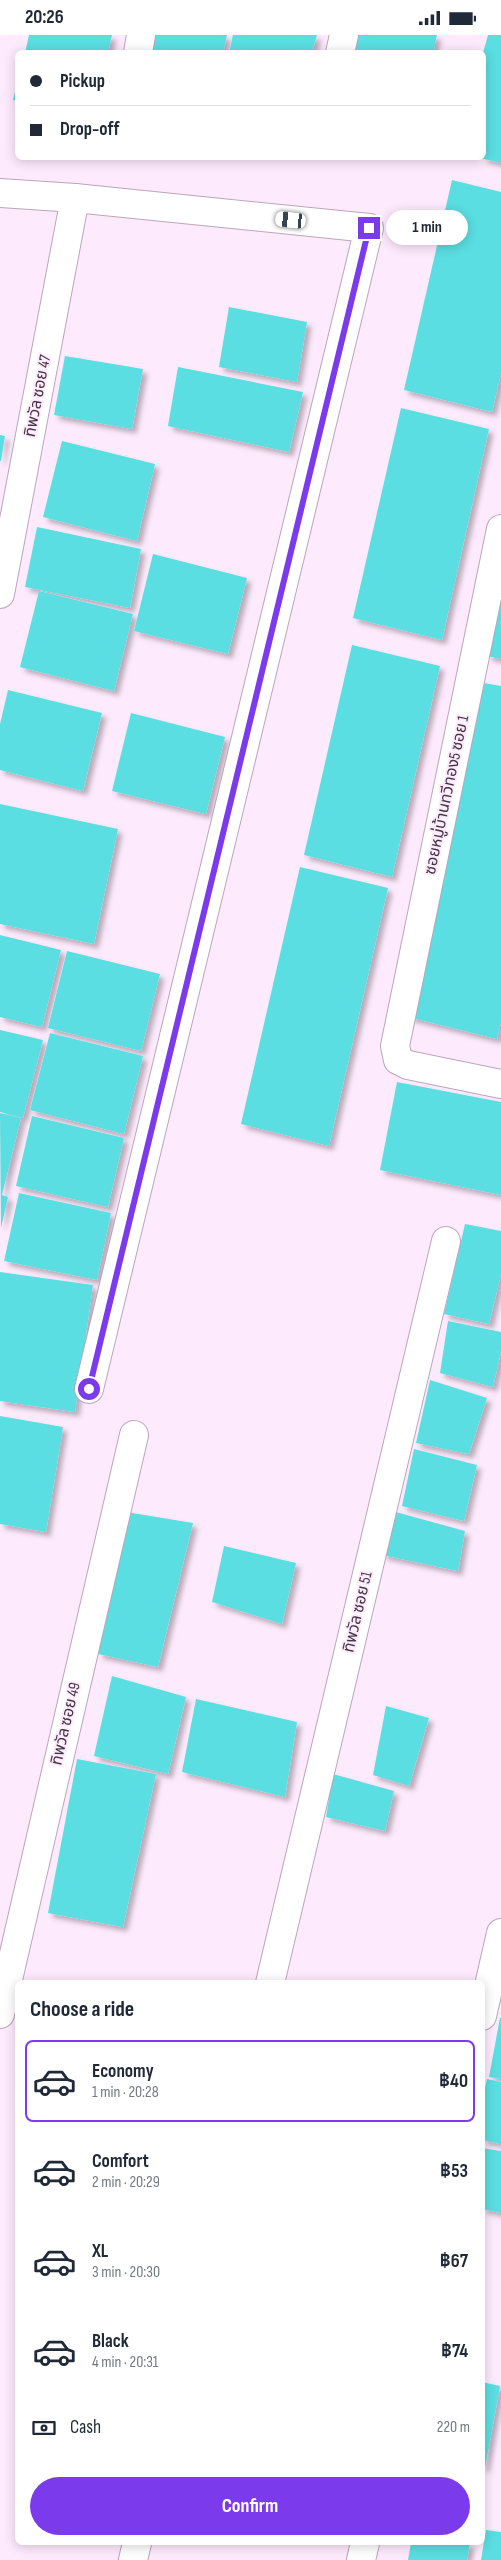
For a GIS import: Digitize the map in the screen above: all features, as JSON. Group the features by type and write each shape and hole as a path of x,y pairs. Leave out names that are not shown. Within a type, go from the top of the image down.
{"street":[{"path":"139,50 142,35"},
{"path":"341,50 344,35"},
{"path":"0,193 75,198 369,228 89,1389"},
{"name":"ทิพวัล ซอย 47","path":"0,594 75,198"},
{"name":"ซอยหมู่บ้านทวีทอง5 ซอย 1","path":"501,529 395,1046 398,1060 408,1065 501,1084"},
{"name":"ทิพวัล ซอย 51","path":"271,1980 446,1241"},
{"name":"ทิพวัล ซอย 49","path":"0,2014 134,1435"},
{"path":"485,2003 501,1933"},
{"path":"133,2560 137,2545"},
{"path":"361,2560 365,2545"}],"building":[{"path":"29,35 112,35 109,50 26,50"},
{"path":"144,35 227,35 224,50 141,50"},
{"path":"233,35 317,35 313,50 230,50"},
{"path":"353,35 437,35 434,50 350,50"},
{"path":"488,35 501,35 501,163 486,159 486,50 484,50"},
{"path":"452,180 501,192 501,373 492,412 404,390"},
{"path":"229,307 307,322 297,382 219,367"},
{"path":"65,356 143,369 132,429 54,415"},
{"path":"178,367 303,392 289,452 168,426"},
{"path":"401,408 489,429 442,640 353,618"},
{"path":"0,435 5,436 1,461 0,461"},
{"path":"62,441 155,464 137,541 43,517"},
{"path":"37,527 141,549 130,608 25,587"},
{"path":"153,554 247,578 228,654 134,631"},
{"path":"39,591 133,614 114,691 20,667"},
{"path":"501,596 501,659 487,656"},
{"path":"352,645 440,666 392,877 304,855"},
{"path":"484,683 501,686 501,1022 497,1039 408,1017"},
{"path":"8,690 102,713 83,791 0,770 0,724"},
{"path":"131,713 225,737 206,814 112,791"},
{"path":"0,804 118,829 94,944 0,924"},
{"path":"300,867 388,888 329,1146 241,1124"},
{"path":"0,935 61,950 42,1027 0,1017"},
{"path":"67,951 160,974 141,1051 48,1028"},
{"path":"0,1030 43,1040 23,1118 0,1112"},
{"path":"50,1033 143,1056 124,1134 30,1110"},
{"path":"397,1082 501,1102 501,1195 380,1170"},
{"path":"0,1113 21,1118 2,1195 8,1197 1,1228"},
{"path":"32,1116 124,1138 108,1207 16,1186"},
{"path":"19,1193 111,1213 97,1280 4,1261"},
{"path":"465,1224 501,1231 501,1274 489,1324 444,1314"},
{"path":"0,1272 93,1285 75,1412 0,1401"},
{"path":"448,1321 501,1332 501,1351 493,1387 440,1373"},
{"path":"430,1380 487,1398 469,1454 416,1443"},
{"path":"0,1416 63,1427 46,1532 0,1524"},
{"path":"414,1449 477,1465 464,1521 402,1506"},
{"path":"392,1511 465,1531 458,1571 382,1555"},
{"path":"126,1512 193,1523 158,1667 98,1654"},
{"path":"224,1546 296,1563 282,1624 212,1602"},
{"path":"112,1676 186,1697 168,1774 94,1756"},
{"path":"196,1699 297,1722 285,1797 182,1772"},
{"path":"386,1706 429,1718 409,1786 373,1775"},
{"path":"77,1759 156,1774 123,1927 48,1913"},
{"path":"333,1774 394,1791 385,1831 326,1817"},
{"path":"501,2018 501,2079 489,2077"},
{"path":"487,2079 501,2082 501,2144 485,2141 485,2088"},
{"path":"485,2148 501,2151 501,2213 485,2210"},
{"path":"485,2383 500,2386 485,2468"},
{"path":"486,2530 501,2532 501,2560 481,2560"},
{"path":"411,2545 470,2545 467,2560 408,2560"}],"route":[{"path":"89,1389 369,228"}]}
